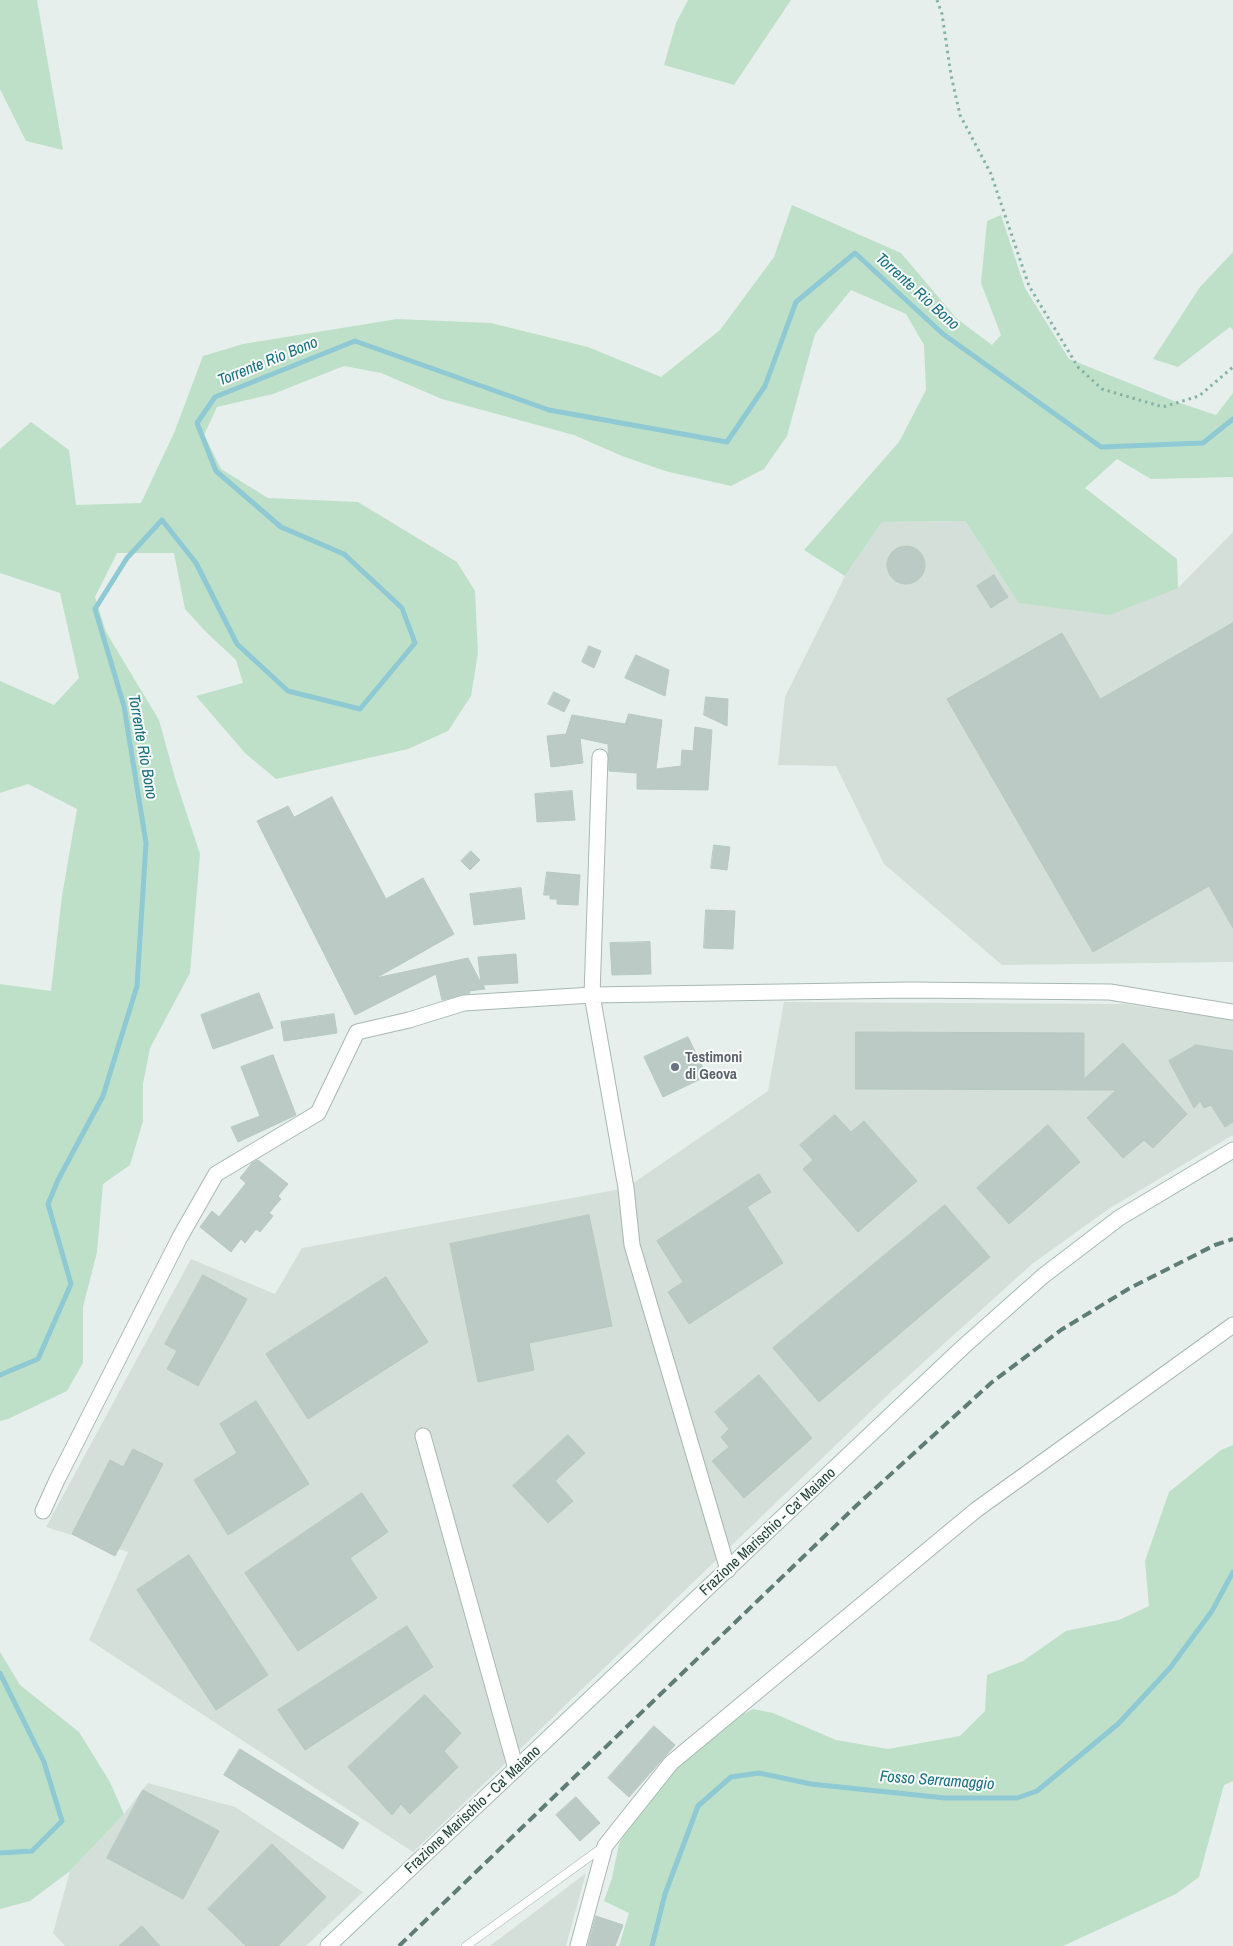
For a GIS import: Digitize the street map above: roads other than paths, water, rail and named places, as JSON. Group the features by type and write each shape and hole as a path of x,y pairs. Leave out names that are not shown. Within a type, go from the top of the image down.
{"street":[{"path":"600,756 592,995 626,1188 632,1245 728,1570"},
{"path":"43,1511 180,1237 216,1174 318,1113 357,1032 410,1020 464,1003 592,995 910,990 1110,992 1233,1012"},
{"name":"Frazione Marischio - Ca' Maiano","path":"328,1946 963,1347 1043,1276 1119,1218 1233,1150"},
{"path":"578,1946 605,1846 671,1763 976,1510 1233,1324"},
{"path":"423,1436 516,1769"}],"lane":[{"path":"466,1946 605,1846"}],"waterway":[{"name":"Torrente Rio Bono","path":"0,1375 38,1359 71,1284 48,1204 58,1180 103,1096 137,986 146,843 124,706 95,609 127,558 162,520 196,563 237,644 288,691 360,709 415,643 402,608 344,554 281,527 216,471 197,423 215,397 355,341 549,410 727,442 765,386 796,302 855,253 943,334 1101,447 1203,443 1233,419"},
{"name":"Fosso Serramaggio","path":"652,1946 665,1894 698,1806 731,1777 759,1773 811,1784 945,1798 1017,1798 1037,1791 1118,1724 1170,1668 1212,1611 1233,1572"},
{"name":"Torrente Rio Bono","path":"0,1673 44,1762 62,1821 32,1851 0,1853"}],"railway":[{"path":"399,1946 857,1505 991,1383 1061,1330 1130,1288 1215,1245 1233,1239"}],"place":[{"name":"Testimoni di Geova","path":"675,1067"}]}
